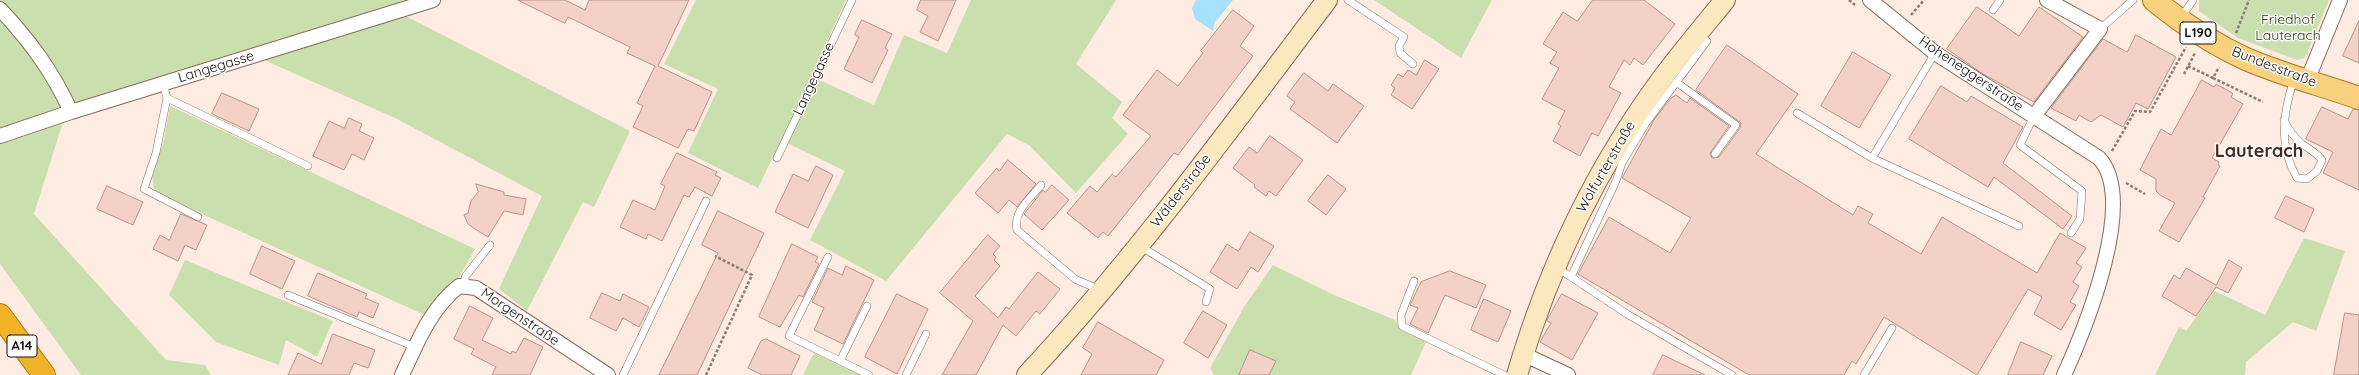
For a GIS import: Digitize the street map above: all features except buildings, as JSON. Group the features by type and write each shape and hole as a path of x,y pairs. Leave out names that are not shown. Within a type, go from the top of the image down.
{"highway":[{"name":"A14","path":"0,315 44,375"}],"main road":[{"name":"Wälderstraße","path":"1027,375 1101,290 1240,117 1327,0"},
{"name":"Wolfurterstraße","path":"1517,375 1523,354 1562,272 1599,176 1630,125 1661,80 1725,0"},
{"name":"Bundesstraße","path":"2154,0 2179,20 2228,50 2301,79 2359,98"}],"street":[{"name":"Langegasse","path":"0,136 162,83 433,0"},
{"name":"Hoheneggerstraße","path":"1870,0 1935,53 2034,116 2104,164"},
{"path":"2047,0 2100,29"},
{"path":"2301,79 2340,0"},
{"path":"0,9 26,37 46,64 71,112"},
{"name":"Hoheneggerstraße","path":"2034,116 2100,29"},
{"path":"2064,375 2075,351 2102,274 2112,229 2114,191 2104,164"},
{"name":"Morgenstraße","path":"402,375 428,320 449,294 459,286 476,288 608,375"},
{"path":"1523,354 1568,375"}],"lane":[{"name":"Langegasse","path":"777,158 852,0"},
{"path":"1348,0 1404,37 1399,46 1400,53 1413,64"},
{"path":"1993,10 2000,0"},
{"path":"2100,29 2133,0"},
{"path":"2179,20 2193,0"},
{"path":"1697,35 1707,41 1646,123 1622,163 1616,181 1562,272 1627,314 1732,375"},
{"path":"1872,158 1935,53"},
{"path":"2284,120 2289,130 2300,142 2318,155 2322,160 2317,171 2307,179 2298,178 2293,170 2284,137 2284,120 2285,106 2301,79"},
{"path":"1676,82 1736,125 1715,154"},
{"path":"162,83 167,98 156,153 144,189 198,217"},
{"path":"167,98 308,166"},
{"path":"1797,113 1872,158 2019,226"},
{"path":"2034,116 2020,145 2082,191 2080,219 2072,233"},
{"path":"1041,185 1017,214 1015,222 1017,230 1075,279 1101,290"},
{"path":"623,375 706,201"},
{"path":"465,287 465,277 490,244"},
{"path":"1138,244 1210,289 1206,302"},
{"path":"828,258 789,336 869,375"},
{"path":"1414,281 1401,314 1402,326 1504,375"},
{"path":"288,295 415,347"},
{"path":"840,361 867,306"},
{"path":"1864,375 1892,328"},
{"path":"906,375 926,334"}],"path":[{"path":"2235,35 2250,0"},
{"path":"2104,164 2135,112 2150,112 2188,43"},
{"path":"2184,74 2197,49"},
{"path":"2213,78 2221,64"},
{"path":"2188,66 2263,102"},
{"path":"2121,180 2145,194"},
{"path":"706,375 752,275 715,256"}],"green space":[{"path":"0,0 408,0 392,9 630,131 594,207 583,202 527,311 499,289 542,196 395,118 248,53 67,109 34,214 166,360 205,365 211,375 81,375 0,264"},
{"path":"696,0 846,0 811,76 874,105 904,35 947,53 971,0 1116,0 1076,64 1122,102 1112,118 1128,134 1076,193 1029,145 1007,134 886,281 810,240 845,171 781,140 758,188 688,153 718,89 664,64"},
{"path":"1374,0 1492,0 1461,58"},
{"name":"Friedhof Lauterach","path":"2199,0 2329,0 2305,58 2297,60 2238,38 2199,11"},
{"path":"170,106 475,249 454,286 427,316 160,195 154,189 152,177 164,140"},
{"path":"2304,238 2345,251 2316,331 2293,322 2246,362 2245,375 2155,375 2179,327 2186,331 2215,291 2265,315"},
{"path":"185,260 333,321 317,357 286,340 279,365 216,342 169,295"},
{"path":"1273,265 1334,295 1395,320 1401,330 1426,342 1411,375 1214,375 1210,368 1244,307"},
{"path":"814,353 859,375 803,375"}],"water":[{"path":"1196,0 1233,0 1215,22 1213,31 1195,19 1192,8"}],"district":[{"name":"Lauterach","path":"2259,152"}]}
